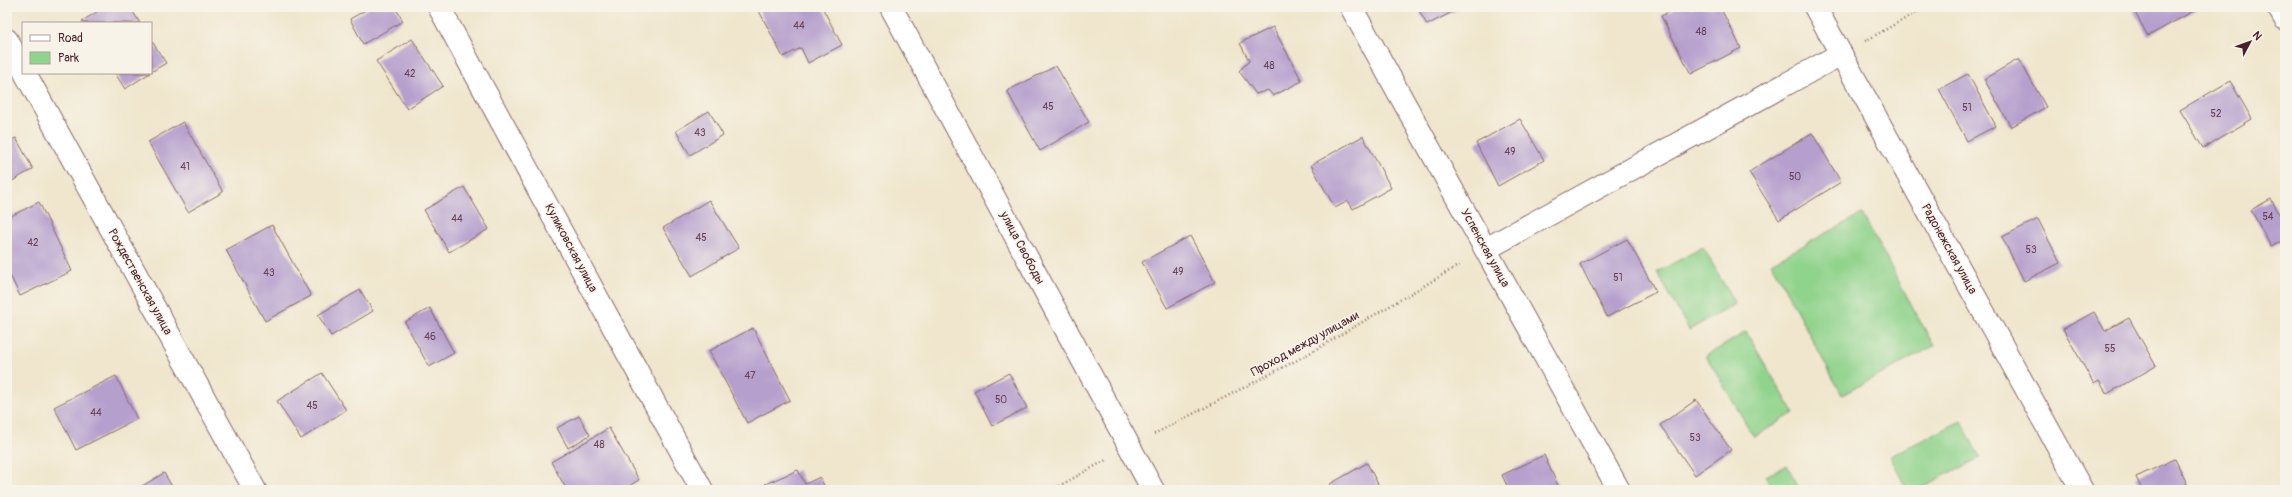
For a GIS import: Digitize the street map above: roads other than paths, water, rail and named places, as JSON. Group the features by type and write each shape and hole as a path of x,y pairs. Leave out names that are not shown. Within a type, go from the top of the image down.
{"street":[{"name":"Куликовская улица","path":"440,7 702,490"},
{"name":"улица Свободы","path":"891,7 1153,490"},
{"name":"Успенская улица","path":"1351,7 1618,490"},
{"name":"Радонежская улица","path":"1815,7 2082,490"},
{"path":"2278,7 2285,19"},
{"path":"7,40 22,67"},
{"path":"1486,249 1841,54"},
{"name":"Рождественская улица","path":"26,74 255,490"}]}
